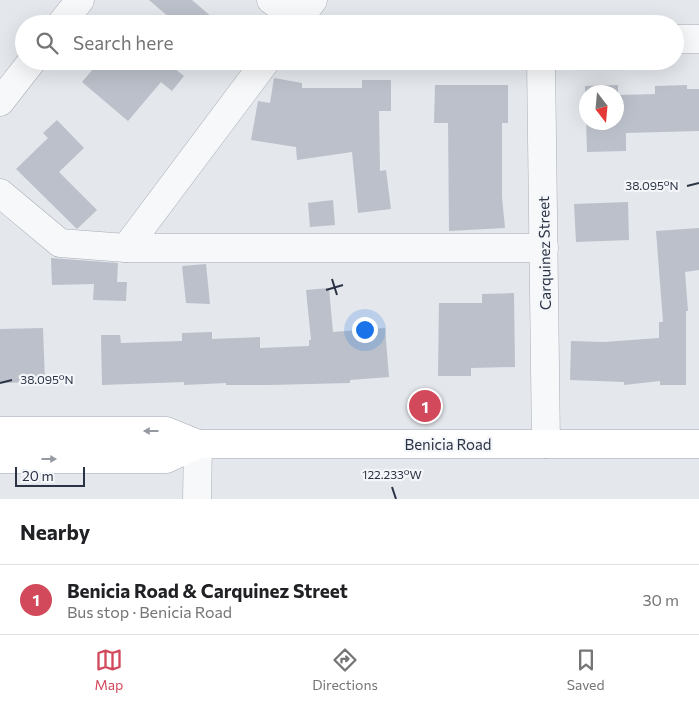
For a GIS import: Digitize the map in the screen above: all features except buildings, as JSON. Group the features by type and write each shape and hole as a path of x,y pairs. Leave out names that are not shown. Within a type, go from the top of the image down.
{"main road":[{"name":"Benicia Road","path":"0,431 166,431 198,444 699,444"},
{"name":"Benicia Road","path":"0,459 166,459 198,444"}],"street":[{"path":"69,15 80,0"},
{"path":"271,0 298,15"},
{"path":"684,39 699,39"},
{"path":"0,102 25,70"},
{"path":"126,248 259,70"},
{"name":"Carquinez Street","path":"541,70 546,444"},
{"path":"0,193 60,243 126,248 544,248"},
{"path":"198,444 198,499"}],"place":[{"name":"Benicia Road & Carquinez Street","path":"425,406"}]}
